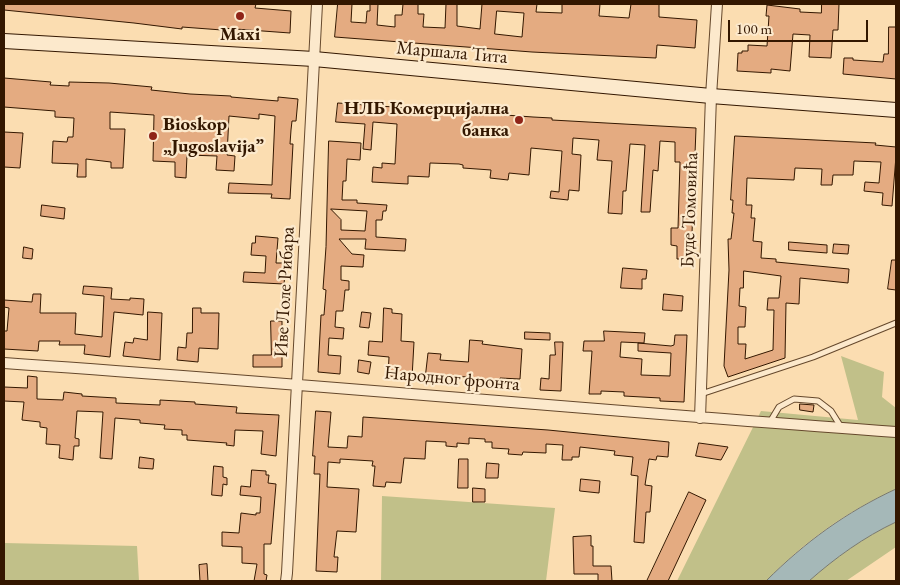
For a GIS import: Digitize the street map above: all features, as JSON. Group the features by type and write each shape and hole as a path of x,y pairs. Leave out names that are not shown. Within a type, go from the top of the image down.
{"street":[{"name":"Иве Лоле Рибара","path":"286,581 318,4"},
{"name":"Буде Томовића","path":"700,418 711,96 717,4"},
{"name":"Маршала Тита","path":"4,41 314,59 711,96 896,110"},
{"name":"Народног фронта","path":"4,363 297,384 700,418 896,432"}],"lane":[{"path":"701,394 813,357 896,323"},
{"path":"770,423 780,407 794,399 818,401 831,411 841,428"}],"shaded area":[{"path":"841,356 884,372 882,397 896,408 896,489 860,507 826,529 796,553 766,581 677,581 761,411 858,420"},
{"path":"896,489 896,522 850,548 809,581 766,581 796,553 827,529 860,508"},
{"path":"382,496 555,508 546,581 381,581"},
{"path":"896,522 896,547 846,581 809,581 850,548"},
{"path":"4,543 137,546 139,581 4,581"}],"building":[{"path":"4,4 256,4 255,8 291,11 290,33 222,28 222,30 182,27 182,29 4,10"},
{"path":"338,4 352,4 351,22 366,23 370,4 378,4 377,25 395,27 395,15 402,15 403,4 418,4 418,14 424,14 423,27 445,28 446,4 457,4 457,26 480,29 482,4 537,4 536,12 562,13 562,4 600,4 599,16 629,18 631,4 659,4 659,17 697,20 695,48 657,45 656,58 532,52 335,37","holes":["497,11 524,13 522,37 495,34"]},
{"path":"822,4 839,4 838,30 833,30 831,58 809,57 810,35 793,34 790,71 771,69 771,73 737,71 738,53 748,51 748,45 767,46 769,16 766,16 767,5 800,9 800,12 821,13"},
{"path":"889,27 896,27 896,79 843,74 844,58 883,62 884,54 888,54"},
{"path":"4,78 51,82 50,85 69,86 69,82 109,83 152,87 151,90 190,94 278,101 278,97 298,99 296,121 292,121 291,130 290,144 293,144 290,199 271,198 272,194 228,193 229,183 272,185 275,116 259,114 259,119 229,116 227,155 235,156 234,171 216,170 217,156 187,155 186,178 175,177 175,162 153,161 154,115 110,112 110,129 125,129 123,168 111,168 111,162 86,159 86,177 77,177 78,164 52,163 53,141 67,142 68,137 73,137 74,118 55,117 55,111 4,107"},
{"path":"338,103 552,118 552,120 696,128 691,259 677,259 677,246 671,245 671,228 678,228 680,162 675,162 675,142 660,141 658,171 653,170 650,212 641,212 645,145 630,144 626,191 623,191 622,214 608,213 612,161 597,160 599,140 573,138 572,154 581,155 579,191 569,190 568,200 550,198 551,191 559,192 562,151 531,148 529,175 509,173 508,180 490,178 491,170 463,168 463,165 459,164 430,163 429,177 408,176 408,184 372,182 373,167 382,168 382,163 395,164 397,124 373,122 371,150 363,149 365,124 336,122"},
{"path":"4,132 23,133 20,168 4,167"},
{"path":"735,136 876,143 875,145 896,147 892,206 882,205 883,193 864,191 865,182 879,183 881,162 854,161 853,175 833,175 832,185 821,185 822,169 795,168 794,180 747,178 746,205 752,205 751,218 755,218 753,241 762,242 761,258 776,259 776,262 849,269 848,283 800,278 799,304 786,303 785,358 728,377 724,366 729,270 728,239 731,239 734,213 732,213 733,200 731,200","holes":["744,271 781,276 779,298 768,298 767,310 774,310 773,350 745,359 746,344 738,344 738,327 745,327 746,307 739,306 740,288 743,288"]},
{"path":"329,141 361,143 360,160 347,159 346,181 343,181 342,200 357,200 357,203 387,205 386,211 383,211 382,220 376,220 376,237 406,239 405,251 365,249 366,239 339,239 352,254 364,255 363,267 341,266 341,280 349,281 349,290 345,290 343,311 336,311 335,327 344,328 343,339 329,338 328,355 341,356 340,374 318,372 321,315 324,315 326,290 323,289","holes":["331,209 367,211 365,231 341,230 341,220"]},
{"path":"42,205 65,208 64,219 41,216"},
{"path":"256,236 278,238 276,263 286,263 284,284 243,282 244,272 265,273 266,256 251,255 252,243 255,243"},
{"path":"789,242 827,245 827,253 789,250"},
{"path":"834,244 849,245 848,254 833,253"},
{"path":"24,247 33,249 32,259 23,258"},
{"path":"892,260 896,260 896,290 888,289"},
{"path":"623,268 647,270 646,279 642,279 642,289 621,288"},
{"path":"84,286 112,288 111,299 144,299 143,315 114,312 110,357 84,354 85,345 59,345 60,341 39,341 38,351 4,349 4,331 7,331 9,308 4,307 4,300 32,302 33,294 41,294 40,313 76,313 75,334 102,337 104,296 83,294"},
{"path":"664,294 683,296 682,311 663,310"},
{"path":"193,308 201,308 201,313 219,313 218,349 199,348 198,362 177,360 178,347 186,348 187,333 192,333"},
{"path":"384,308 392,309 392,313 402,314 401,341 414,342 412,378 388,376 389,357 368,355 369,341 382,342"},
{"path":"148,312 162,313 160,360 123,356 125,342 133,343 134,338 147,340"},
{"path":"362,312 371,313 369,328 360,327"},
{"path":"271,321 282,321 282,367 253,367 253,355 271,355"},
{"path":"604,331 645,333 644,343 621,342 620,357 642,359 641,375 670,376 671,353 638,351 638,343 671,346 674,345 675,335 687,335 684,402 660,401 660,398 624,396 624,392 601,391 601,394 589,394 592,351 583,351 584,341 604,341"},
{"path":"525,332 550,333 550,340 525,339"},
{"path":"470,340 483,341 482,344 522,349 520,379 500,378 499,388 466,384 467,377 439,375 439,380 425,379 428,353 441,354 440,360 468,362"},
{"path":"555,342 563,342 561,391 540,390 541,378 549,379 550,355 555,355"},
{"path":"359,360 371,362 369,374 358,372"},
{"path":"28,376 37,377 37,399 63,400 64,392 82,394 82,396 116,398 116,403 160,405 160,400 195,402 195,404 237,407 236,413 279,415 276,456 261,454 263,431 235,430 234,446 226,445 227,443 187,440 187,435 182,435 182,430 164,429 165,425 140,423 140,420 115,418 112,459 100,458 103,412 77,411 75,438 79,439 79,446 74,446 73,460 59,458 60,445 46,444 47,428 40,427 40,422 22,420 24,402 4,401 4,387 27,388"},
{"path":"800,404 814,405 813,412 800,410"},
{"path":"316,411 331,412 328,447 347,448 348,436 362,437 363,417 548,430 669,442 668,457 657,456 656,460 649,459 645,485 652,486 650,512 646,512 644,543 634,542 638,476 631,475 633,457 614,455 615,451 580,447 579,457 572,457 572,460 562,460 563,445 546,444 546,453 523,452 522,455 508,454 509,449 492,448 492,442 485,442 485,439 469,438 469,444 457,443 457,447 446,446 446,442 426,441 425,459 404,458 401,483 386,482 385,487 373,486 375,466 372,466 373,461 340,459 340,463 328,462 327,487 359,489 356,532 337,531 334,557 338,557 337,572 316,571 320,474 314,474 315,456 313,456"},
{"path":"699,443 728,447 721,460 696,456"},
{"path":"140,457 154,459 153,469 139,468"},
{"path":"459,459 468,459 468,488 458,488"},
{"path":"487,463 499,464 498,478 486,478"},
{"path":"214,466 223,467 223,477 227,478 227,485 223,484 222,496 212,495"},
{"path":"252,470 266,471 266,475 269,475 268,483 276,484 271,544 264,544 264,574 267,575 266,581 254,581 257,564 242,563 242,547 222,546 222,532 239,533 241,513 256,515 256,513 260,513 261,497 240,495 241,486 250,487"},
{"path":"581,479 600,481 599,493 580,491"},
{"path":"473,488 485,489 485,502 473,502"},
{"path":"689,492 706,500 668,581 647,581"},
{"path":"591,536 593,566 611,566 612,581 598,581 598,574 574,574 573,537"},
{"path":"207,564 208,581 200,581 199,565"}],"place":[{"name":"Maxi","path":"240,16"},
{"name":"НЛБ Комерцијална банка","path":"519,120"},
{"name":"Bioskop „Jugoslavija”","path":"153,136"}]}
